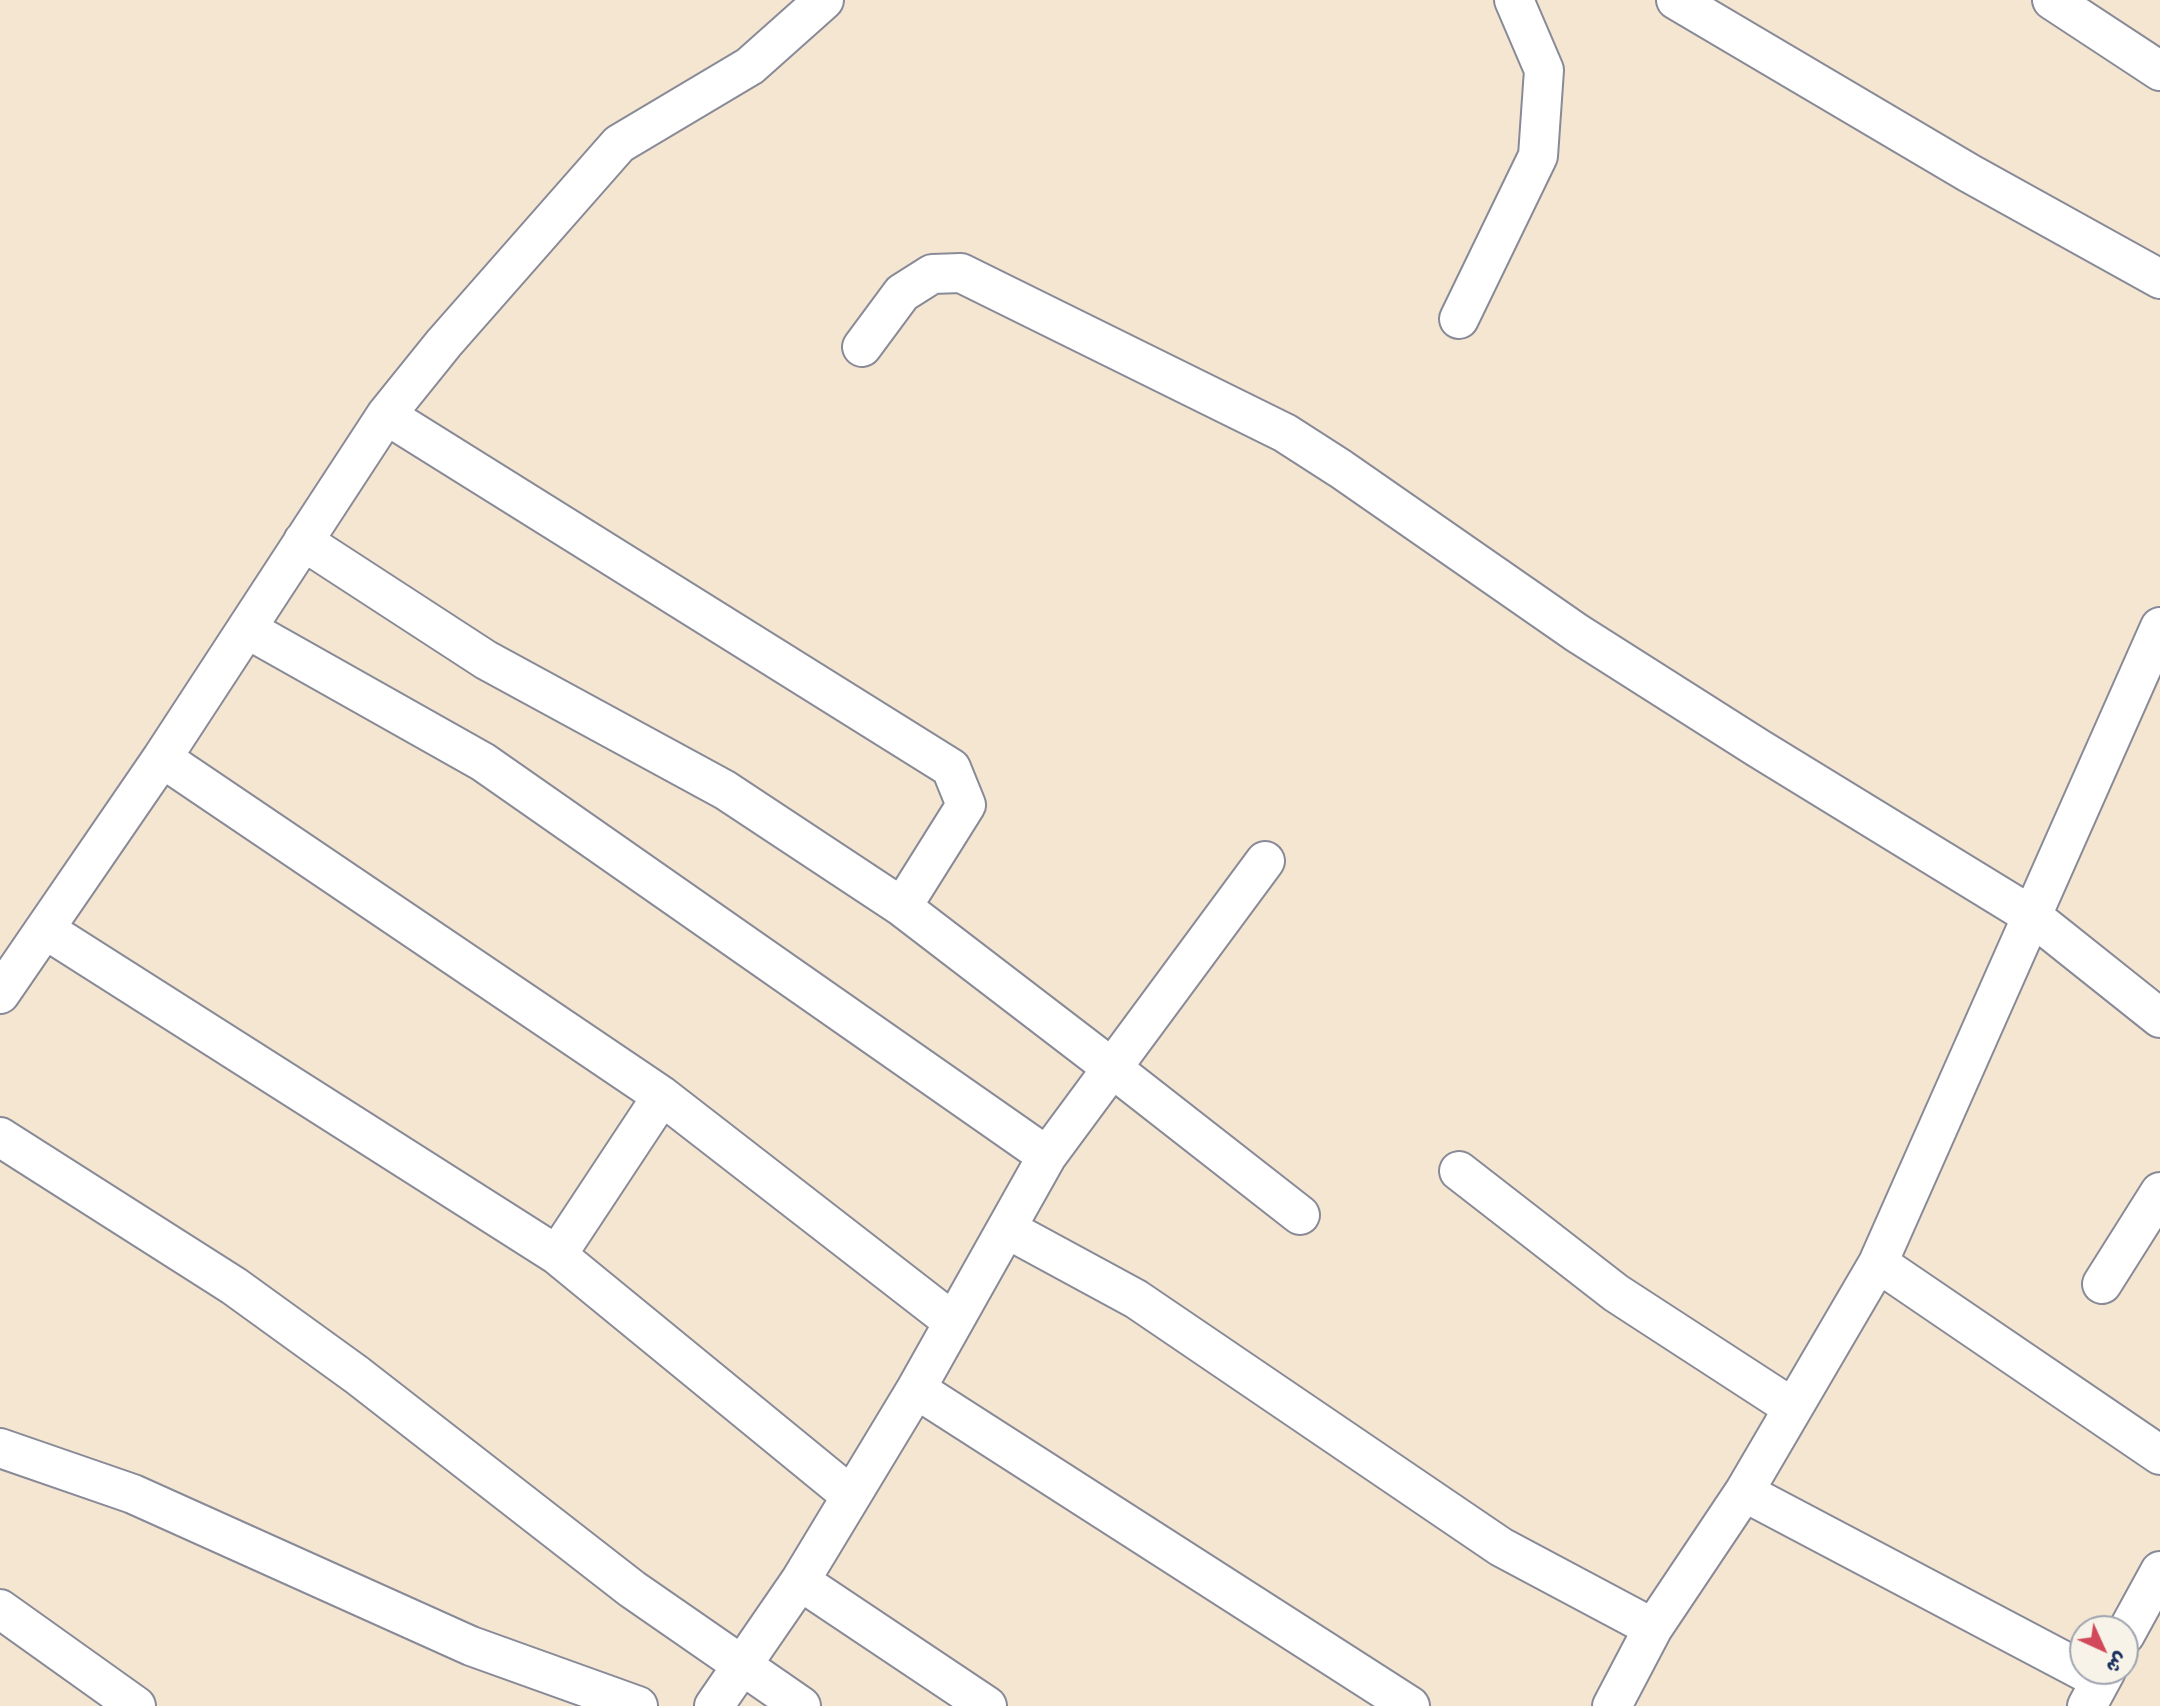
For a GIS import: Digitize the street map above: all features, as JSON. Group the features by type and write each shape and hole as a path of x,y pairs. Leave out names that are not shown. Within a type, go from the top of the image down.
{"street":[{"path":"0,994 162,758 386,415 444,343 619,144 750,66 824,0"},
{"path":"1459,319 1538,156 1544,70 1514,0"},
{"path":"1676,0 1969,173 2160,279"},
{"path":"2052,0 2160,71"},
{"path":"862,348 902,293 932,274 961,273 1285,433 1577,633 2032,916 2160,1018"},
{"path":"386,415 951,768 966,805 902,907"},
{"path":"303,541 486,660 725,790 902,907 1300,1215"},
{"path":"1612,1706 1653,1628 1744,1492 1878,1264 2160,627"},
{"path":"247,629 483,762 1047,1156"},
{"path":"162,758 663,1096 952,1321"},
{"path":"714,1706 800,1581 916,1389 1047,1156 1265,861"},
{"path":"46,930 557,1255 850,1495"},
{"path":"557,1255 663,1096"},
{"path":"0,1137 234,1286 357,1375 632,1589 802,1706"},
{"path":"1459,1171 1616,1293 1793,1408"},
{"path":"2102,1284 2160,1192"},
{"path":"1007,1229 1136,1299 1502,1547 1653,1628"},
{"path":"1878,1264 2160,1455"},
{"path":"916,1389 1410,1706"},
{"path":"0,1448 133,1494 471,1646 638,1706"},
{"path":"1744,1492 2069,1668"},
{"path":"2136,1615 2160,1571"},
{"path":"800,1581 987,1706"},
{"path":"0,1609 136,1706"}]}
